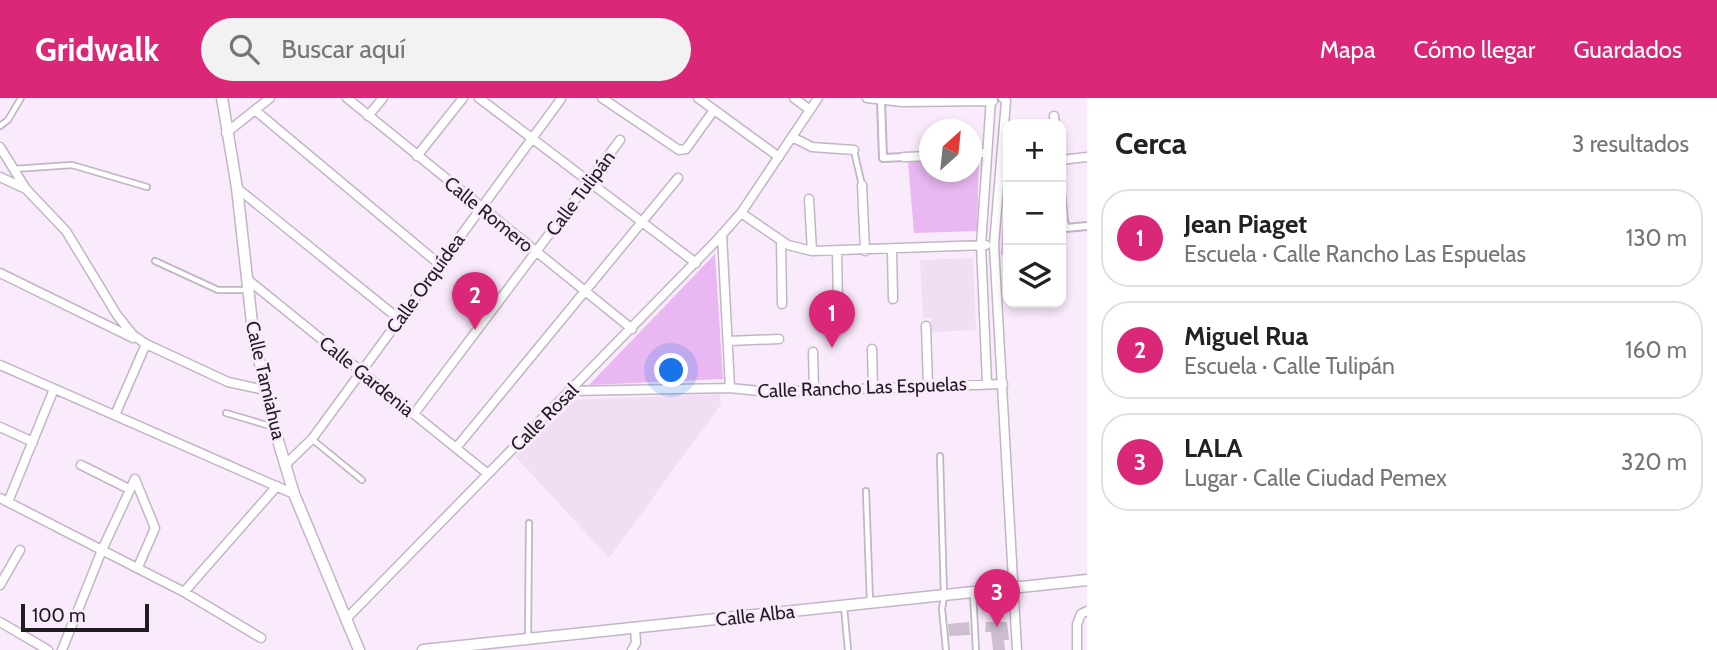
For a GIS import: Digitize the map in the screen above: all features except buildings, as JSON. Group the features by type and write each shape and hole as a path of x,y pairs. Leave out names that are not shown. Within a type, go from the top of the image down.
{"street":[{"name":"Calle Tamiahua","path":"222,98 237,188 247,285 274,427 294,494 359,650"},
{"path":"226,133 270,98"},
{"name":"Calle Romero","path":"347,98 632,329"},
{"path":"368,116 383,98"},
{"path":"416,156 463,98"},
{"path":"479,98 696,263"},
{"path":"602,98 679,150 686,149 714,110"},
{"path":"698,98 779,157"},
{"path":"794,98 810,110"},
{"name":"Calle Rosal","path":"346,620 696,263 741,213 818,98"},
{"path":"867,98 881,101 1005,100 1005,119"},
{"name":"Calle Orquídea","path":"286,464 313,439 360,371 561,99"},
{"path":"987,383 981,245 990,100"},
{"path":"881,101 883,158 919,156"},
{"path":"256,111 439,264"},
{"path":"792,137 812,147 854,150"},
{"name":"Calle Tulipán","path":"414,414 620,140"},
{"path":"0,147 26,189 66,231 117,315 133,335 146,344"},
{"path":"982,153 986,153"},
{"path":"1066,159 1087,157"},
{"path":"1003,174 994,245 1017,650"},
{"path":"0,177 26,189"},
{"path":"456,448 678,178"},
{"path":"862,185 865,251"},
{"path":"237,188 399,319"},
{"path":"809,199 812,251"},
{"path":"741,213 781,241 812,251 994,245"},
{"path":"1066,228 1087,226"},
{"path":"722,234 730,388"},
{"path":"781,241 782,304"},
{"path":"892,249 893,299"},
{"path":"837,252 838,303"},
{"path":"0,273 228,382 265,390"},
{"name":"Calle Gardenia","path":"247,285 488,474"},
{"path":"926,326 928,386"},
{"path":"728,341 779,339"},
{"path":"115,415 146,344"},
{"path":"872,349 873,388"},
{"path":"813,352 814,391"},
{"path":"0,365 294,494"},
{"name":"Calle Rancho Las Espuelas","path":"570,391 730,388 762,392 1003,384"},
{"path":"54,389 33,442 4,500 138,567 261,638"},
{"path":"0,427 33,442"},
{"path":"81,466 129,489"},
{"path":"62,650 102,550 135,479 155,528 138,567"},
{"path":"184,592 277,486"},
{"path":"0,585 20,551"},
{"name":"Calle Alba","path":"423,650 1087,580"},
{"path":"1077,650 1077,624 1081,614 1087,611"},
{"path":"0,622 48,650"},
{"path":"635,628 636,648"}],"lane":[{"path":"0,126 8,120 21,98"},
{"path":"854,150 862,185"},
{"path":"13,169 72,164 147,187"},
{"path":"155,261 218,290 247,285"},
{"path":"226,413 274,427"},
{"path":"313,439 362,480"},
{"path":"940,456 944,596 942,609 946,650"},
{"path":"866,491 870,603"},
{"path":"528,639 529,523"},
{"path":"973,593 976,650"},
{"path":"844,606 848,650"}],"shaded area":[{"path":"919,161 919,182 978,182 977,231 914,233 908,162"},
{"path":"1003,215 1003,255 1001,255"},
{"path":"715,254 723,379 589,385"},
{"path":"973,258 976,330 932,332 931,318 923,318 920,260"},
{"path":"720,394 721,404 609,558 515,456 569,400"}],"place":[{"name":"Miguel Rua","path":"475,330"},
{"name":"Jean Piaget","path":"832,348"},
{"name":"LALA","path":"997,627"}]}
